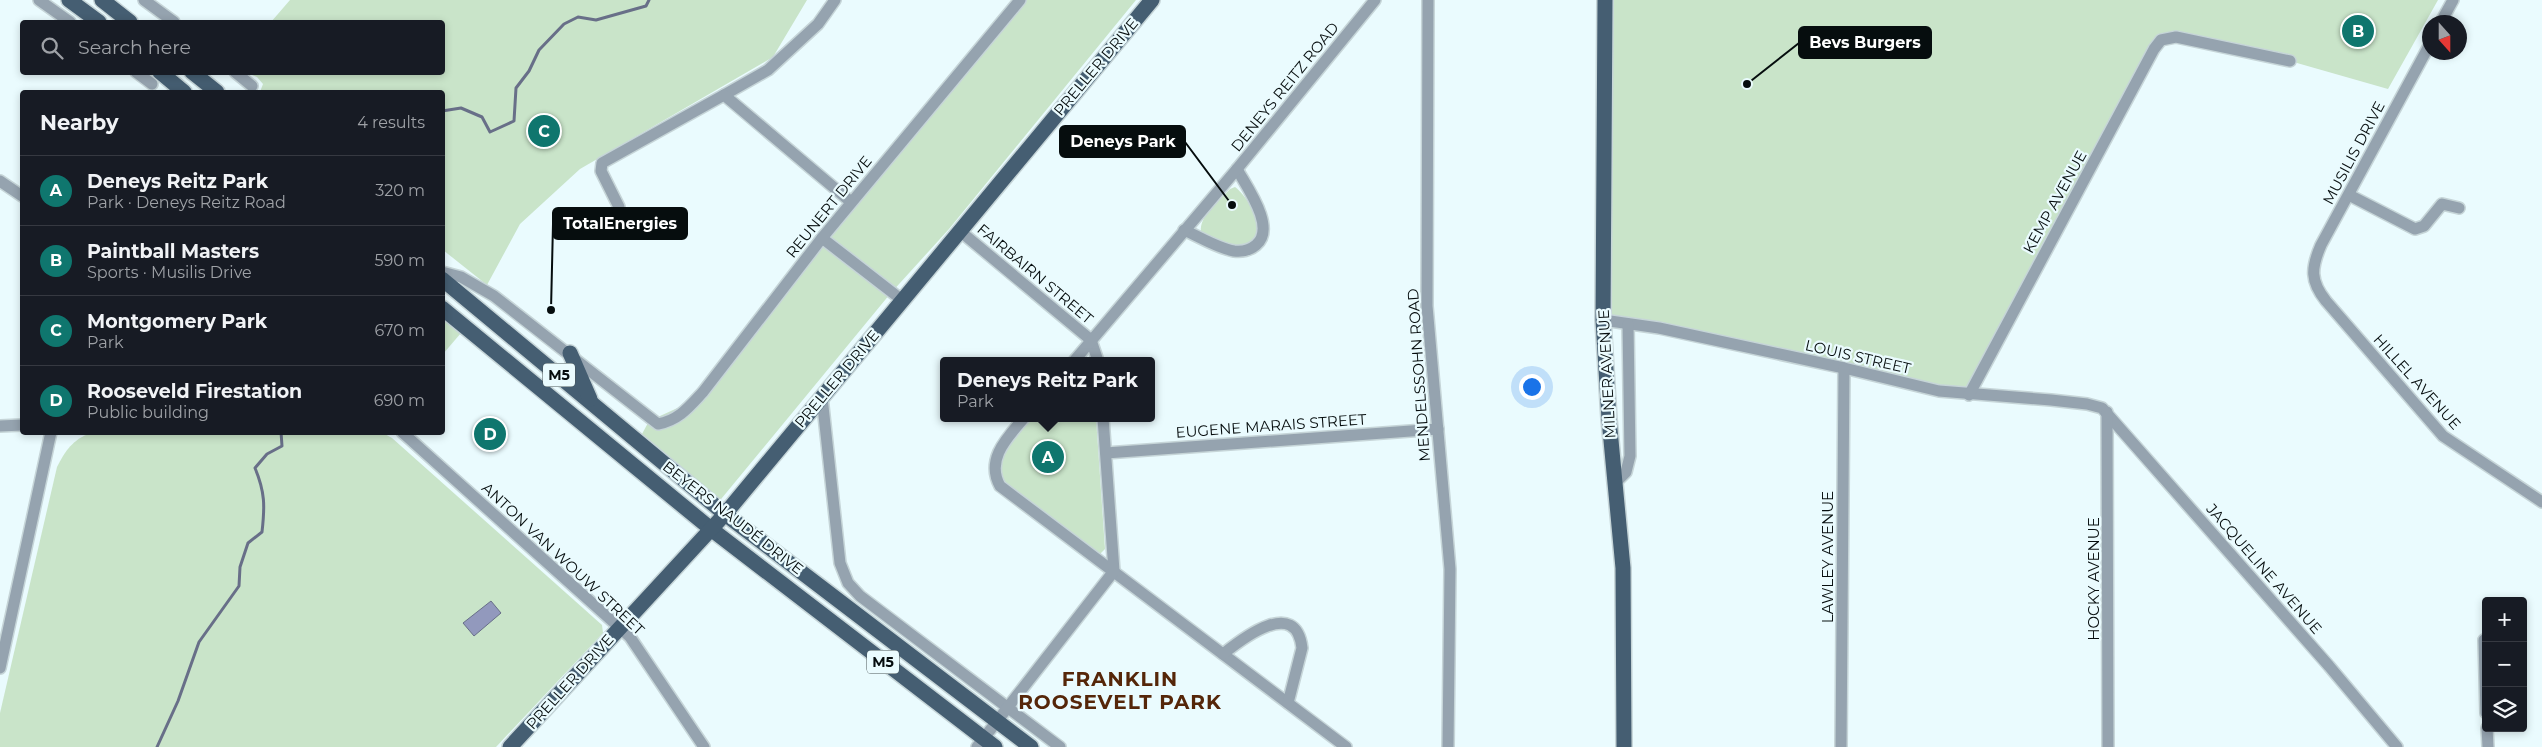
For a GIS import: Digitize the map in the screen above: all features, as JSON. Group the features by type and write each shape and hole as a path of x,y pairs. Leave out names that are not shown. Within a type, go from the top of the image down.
{"main road":[{"path":"69,0 96,20"},
{"path":"102,0 127,20"},
{"name":"PRELLER DRIVE","path":"510,747 725,514 1152,0"},
{"name":"MILNER AVENUE","path":"1605,0 1604,361 1623,586 1624,747"},
{"path":"196,75 214,90"},
{"path":"156,78 180,90"},
{"name":"BEYERS NAUDÉ DRIVE","path":"445,282 725,514 1031,747"},
{"name":"BEYERS NAUDÉ DRIVE","path":"445,310 712,529 985,744"},
{"path":"468,329 482,313"},
{"path":"570,353 591,402"},
{"path":"528,379 543,362"}],"street":[{"path":"39,0 67,20"},
{"path":"144,0 171,20"},
{"path":"619,207 601,171 602,163 768,70 818,24 836,0"},
{"name":"REUNERT DRIVE","path":"570,353 658,424 671,421 682,415 704,392 851,202 1020,0"},
{"name":"DENEYS REITZ ROAD","path":"1077,357 1237,169 1375,0"},
{"name":"MENDELSSOHN ROAD","path":"1428,0 1427,306 1450,570 1448,747"},
{"path":"2445,15 2453,0"},
{"name":"KEMP AVENUE","path":"1969,395 2154,49 2161,40 2176,37 2290,61"},
{"name":"MUSILIS DRIVE","path":"2312,279 2316,257 2422,59"},
{"path":"239,75 252,86"},
{"path":"724,95 851,202"},
{"name":"DENEYS REITZ ROAD","path":"1184,230 1236,251 1249,249 1260,241 1264,229 1260,213 1237,169"},
{"path":"0,181 20,195"},
{"path":"2349,195 2415,229 2424,226 2442,204 2459,208"},
{"name":"FAIRBAIRN STREET","path":"960,231 1091,340"},
{"path":"822,238 902,300"},
{"path":"445,273 462,277 511,308 570,353"},
{"name":"HILLEL AVENUE","path":"2312,279 2326,301 2443,436 2542,502"},
{"name":"LOUIS STREET","path":"1603,320 1659,328 1844,368 1921,388 1969,395 2087,404 2108,412"},
{"path":"1615,483 1626,472 1630,456 1628,324"},
{"path":"1091,340 1097,357"},
{"name":"LAWLEY AVENUE","path":"1841,747 1844,368"},
{"path":"822,397 840,563 848,583 860,596 1060,747"},
{"name":"HOCKY AVENUE","path":"2108,412 2108,747"},
{"name":"JACQUELINE AVENUE","path":"2108,412 2397,747"},
{"path":"1021,422 998,453 994,470 1000,486 1346,747"},
{"path":"985,744 996,720 1114,571 1103,422"},
{"path":"0,426 20,425"},
{"name":"EUGENE MARAIS STREET","path":"1106,453 1438,429"},
{"path":"0,668 50,435"},
{"name":"ANTON VAN WOUW STREET","path":"405,435 619,628 636,646 704,747"},
{"path":"1223,654 1238,642 1266,625 1280,623 1293,629 1301,641 1302,648 1288,703"},
{"path":"2484,642 2485,687"},
{"path":"2487,732 2488,747"}],"green space":[{"path":"290,0 807,0 773,57 580,169 520,224 487,285 445,252 445,90 261,90 263,84 257,77 252,75 445,75 445,20 273,20"},
{"path":"1018,0 1136,0 949,229 890,294 717,504 642,434 649,421 684,405 826,239"},
{"path":"1605,0 2438,0 2430,15 2422,15 2422,28 2388,89 2290,61 2161,40 1969,395 1603,320"},
{"path":"1235,187 1243,195 1255,214 1258,232 1253,243 1233,247 1201,232 1201,226 1206,215 1215,204 1230,189"},
{"path":"445,320 461,333 445,352"},
{"path":"1023,422 1096,422 1105,549 1099,555 1008,494 995,462"},
{"path":"387,435 602,625 603,633 496,747 0,747 0,713 57,467 70,446 85,436"}],"water":[{"path":"491,601 501,613 474,636 463,623"}],"waterway":[{"path":"445,111 461,108 482,117 490,132 514,121 516,88 529,71 539,50 564,24 578,17 596,20 646,6 649,0"},
{"path":"157,747 178,701 199,642 239,586 240,567 248,543 262,532 263,499 261,484 255,468 267,454 282,446 281,435"}],"place":[{"name":"Paintball Masters","path":"2358,31"},
{"name":"Bevs Burgers","path":"1747,84"},
{"name":"Montgomery Park","path":"544,131"},
{"name":"Deneys Park","path":"1232,205"},
{"name":"TotalEnergies","path":"551,310"},
{"name":"Rooseveld Firestation","path":"490,434"},
{"name":"Deneys Reitz Park","path":"1048,457"}],"district":[{"name":"FRANKLIN ROOSEVELT PARK","path":"1120,690"}]}
